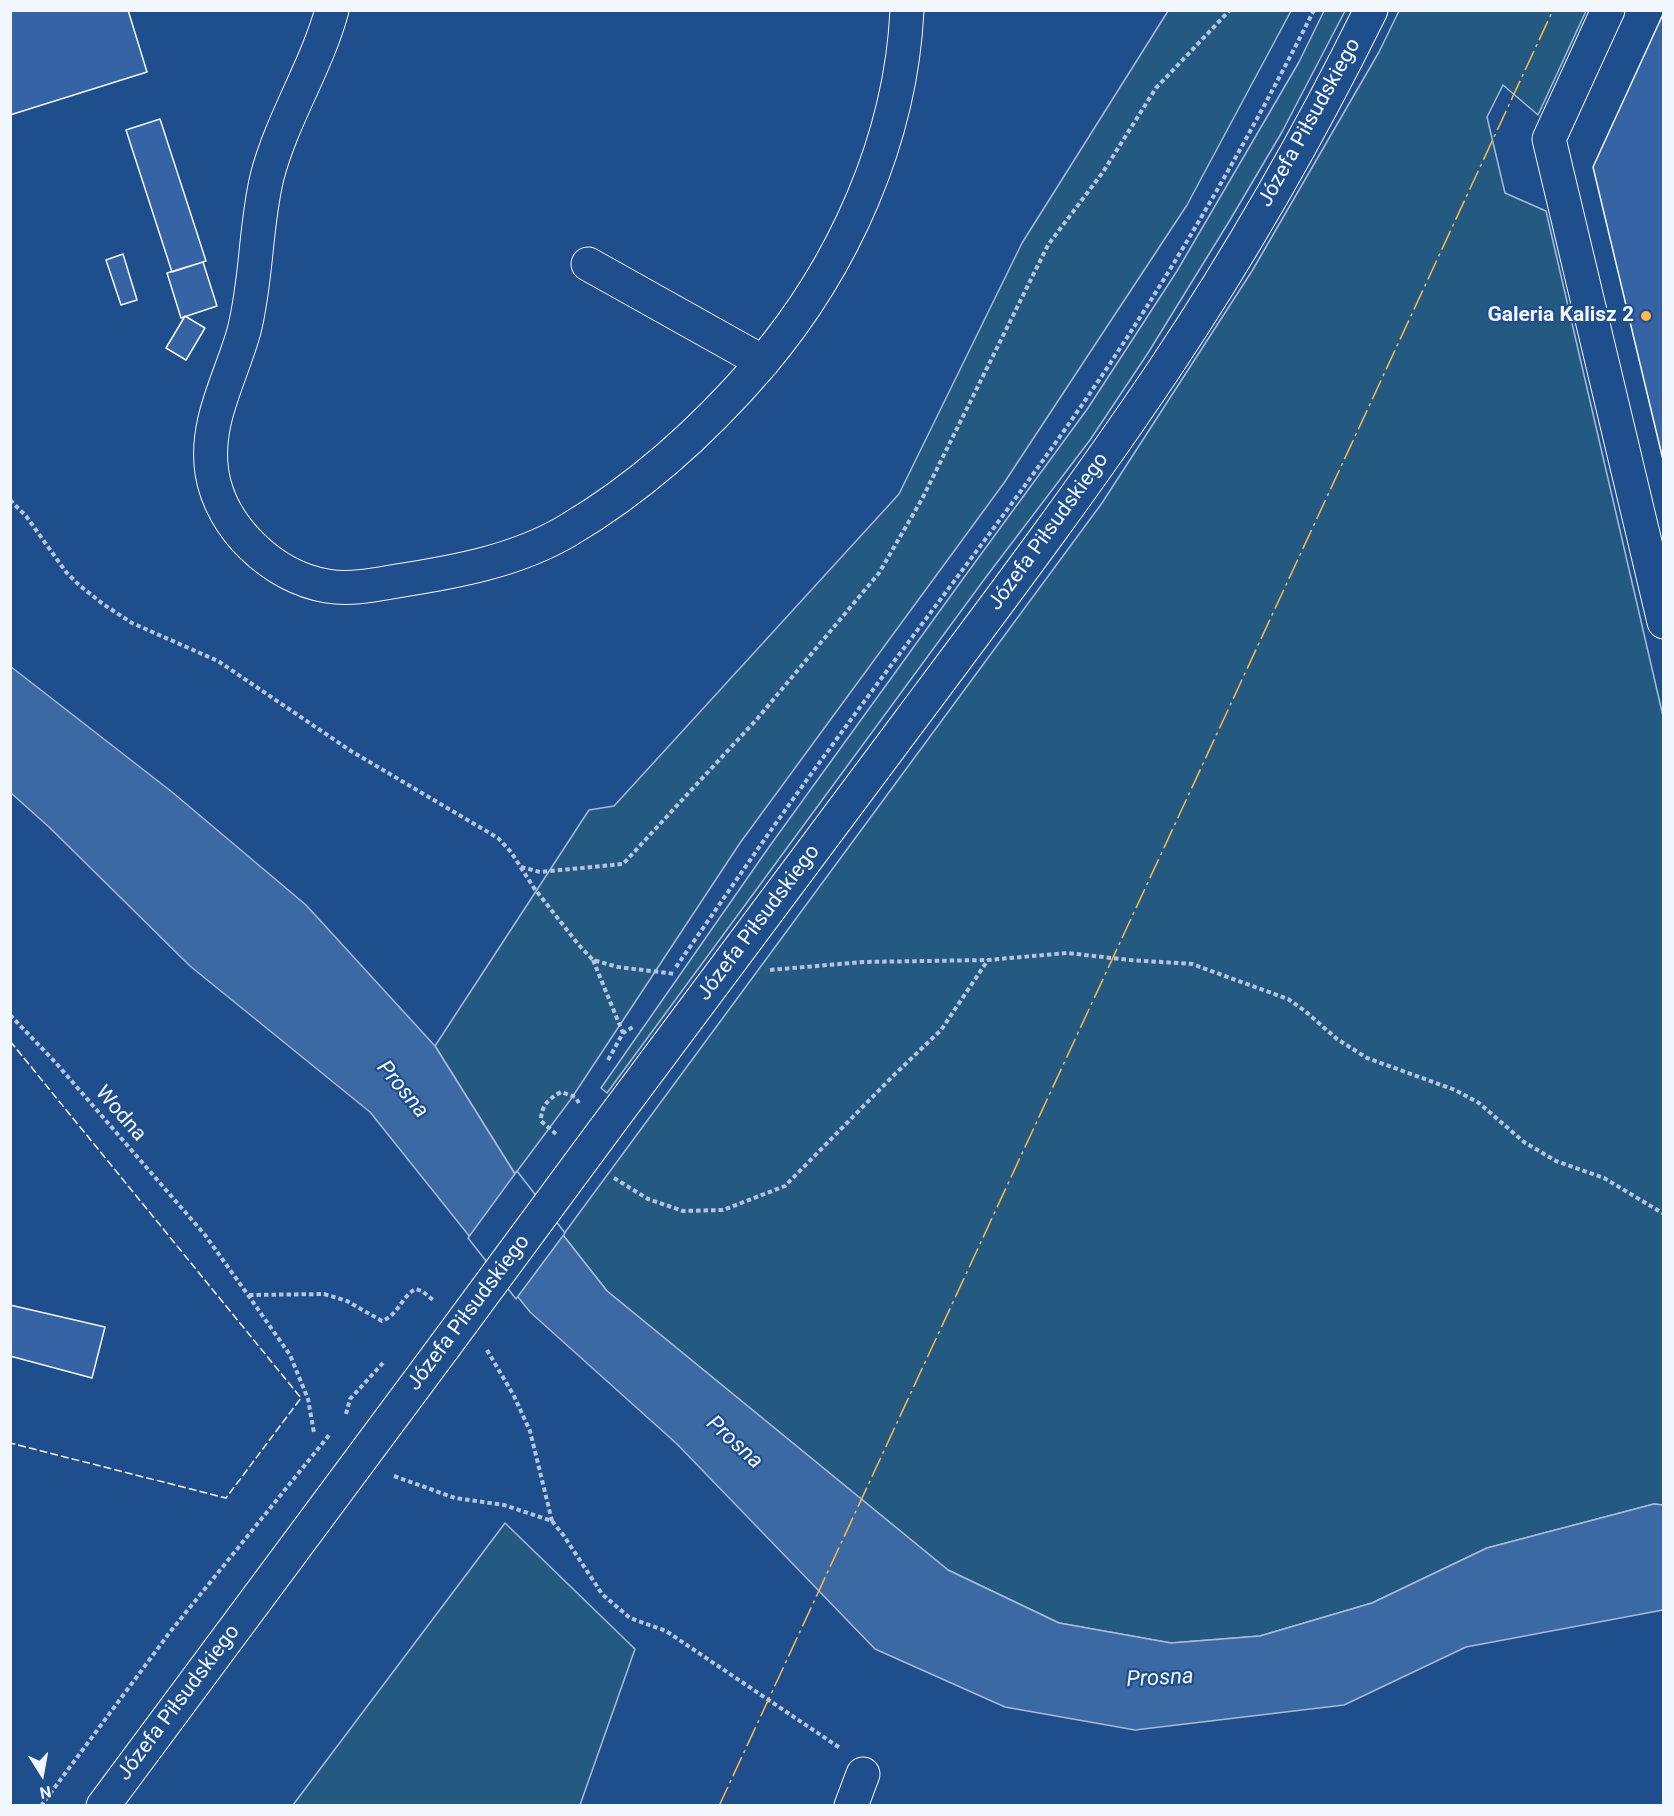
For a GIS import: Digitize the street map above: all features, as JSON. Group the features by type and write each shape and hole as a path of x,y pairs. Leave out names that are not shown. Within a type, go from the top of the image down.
{"main road":[{"path":"332,10 321,42 289,115 270,170 261,207 250,304 242,338 221,396 211,438 213,477 226,512 237,529 270,561 306,582 342,588 428,576 483,564 539,546 600,510 652,471 703,425 763,362 817,289 839,250 859,207 890,118 900,72 907,10"},
{"name":"Józefa Piłsudskiego","path":"103,1806 991,613 1097,467 1165,368 1230,266 1295,153 1371,10"},
{"path":"1608,10 1549,139 1664,621"},
{"path":"588,264 763,362"},
{"path":"851,1806 863,1774"}],"path":[{"path":"520,867 540,872 623,864 758,719 872,582 922,499 1048,245 1103,172 1156,88 1230,10"},
{"path":"666,982 835,741 1035,470 1114,358 1177,258 1238,153 1314,10"},
{"path":"10,500 26,516 66,572 103,604 132,622 218,661 351,751 498,838 511,852 554,914 593,960 623,1033 635,1026"},
{"path":"593,960 618,967 672,974 719,976 863,962 988,960 1067,953 1192,964 1288,999 1337,1039 1368,1058 1455,1090 1479,1103 1524,1142 1556,1161 1604,1178 1664,1214"},
{"path":"608,1175 648,1199 683,1211 723,1210 785,1185 892,1076 941,1030 988,960"},
{"name":"Wodna","path":"10,1015 56,1063 205,1235 290,1355 308,1399 314,1433"},
{"path":"557,1135 541,1121 541,1111 549,1099 561,1092 575,1097 581,1107"},
{"path":"340,1422 347,1413 350,1399"},
{"path":"41,1806 170,1632 332,1431"},
{"path":"366,1452 397,1478 455,1498 504,1505 552,1521 603,1594 630,1618 666,1631 849,1754 863,1774"}],"shaded area":[{"path":"1168,11 1291,11 1187,205 1004,483 740,843 571,1099 515,1174 435,1046 589,810 614,806 899,494 1022,243"},
{"path":"1324,11 1345,11 1282,132 1148,353 1090,440 986,577 607,1093 601,1088 769,847 1088,408 1177,271 1299,62"},
{"path":"1399,11 1586,11 1538,115 1503,85 1487,117 1505,193 1546,211 1663,716 1663,1505 1654,1504 1487,1548 1372,1603 1260,1636 1171,1643 1059,1623 948,1570 607,1291 563,1235 1102,503 1252,271 1379,52"},
{"path":"505,1523 635,1649 580,1805 293,1805"}],"water":[{"name":"Prosna","path":"10,666 172,792 306,905 435,1046 515,1174 607,1291 948,1570 1059,1623 1171,1643 1260,1636 1372,1603 1487,1548 1654,1504 1663,1505 1663,1610 1466,1647 1344,1705 1135,1730 1005,1707 875,1649 677,1444 530,1312 370,1112 190,966 49,827 11,793"}],"pier":[{"path":"517,1171 565,1233 516,1299 468,1238"}],"building":[{"path":"10,10 128,10 147,72 10,115"},
{"name":"Galeria Kalisz 2","path":"1664,12 1664,464 1593,167"},
{"path":"160,119 206,261 172,272 126,130"},
{"path":"123,254 137,300 121,305 106,260"},
{"path":"203,262 217,306 181,318 167,273"},
{"path":"185,316 205,328 186,360 166,348"},
{"path":"10,1305 105,1327 92,1378 10,1356"}],"fence":[{"path":"10,1041 301,1398 226,1498 10,1443"}],"power":[{"path":"719,1806 1553,10"}],"place":[{"name":"Galeria Kalisz 2","path":"1646,316"}]}
